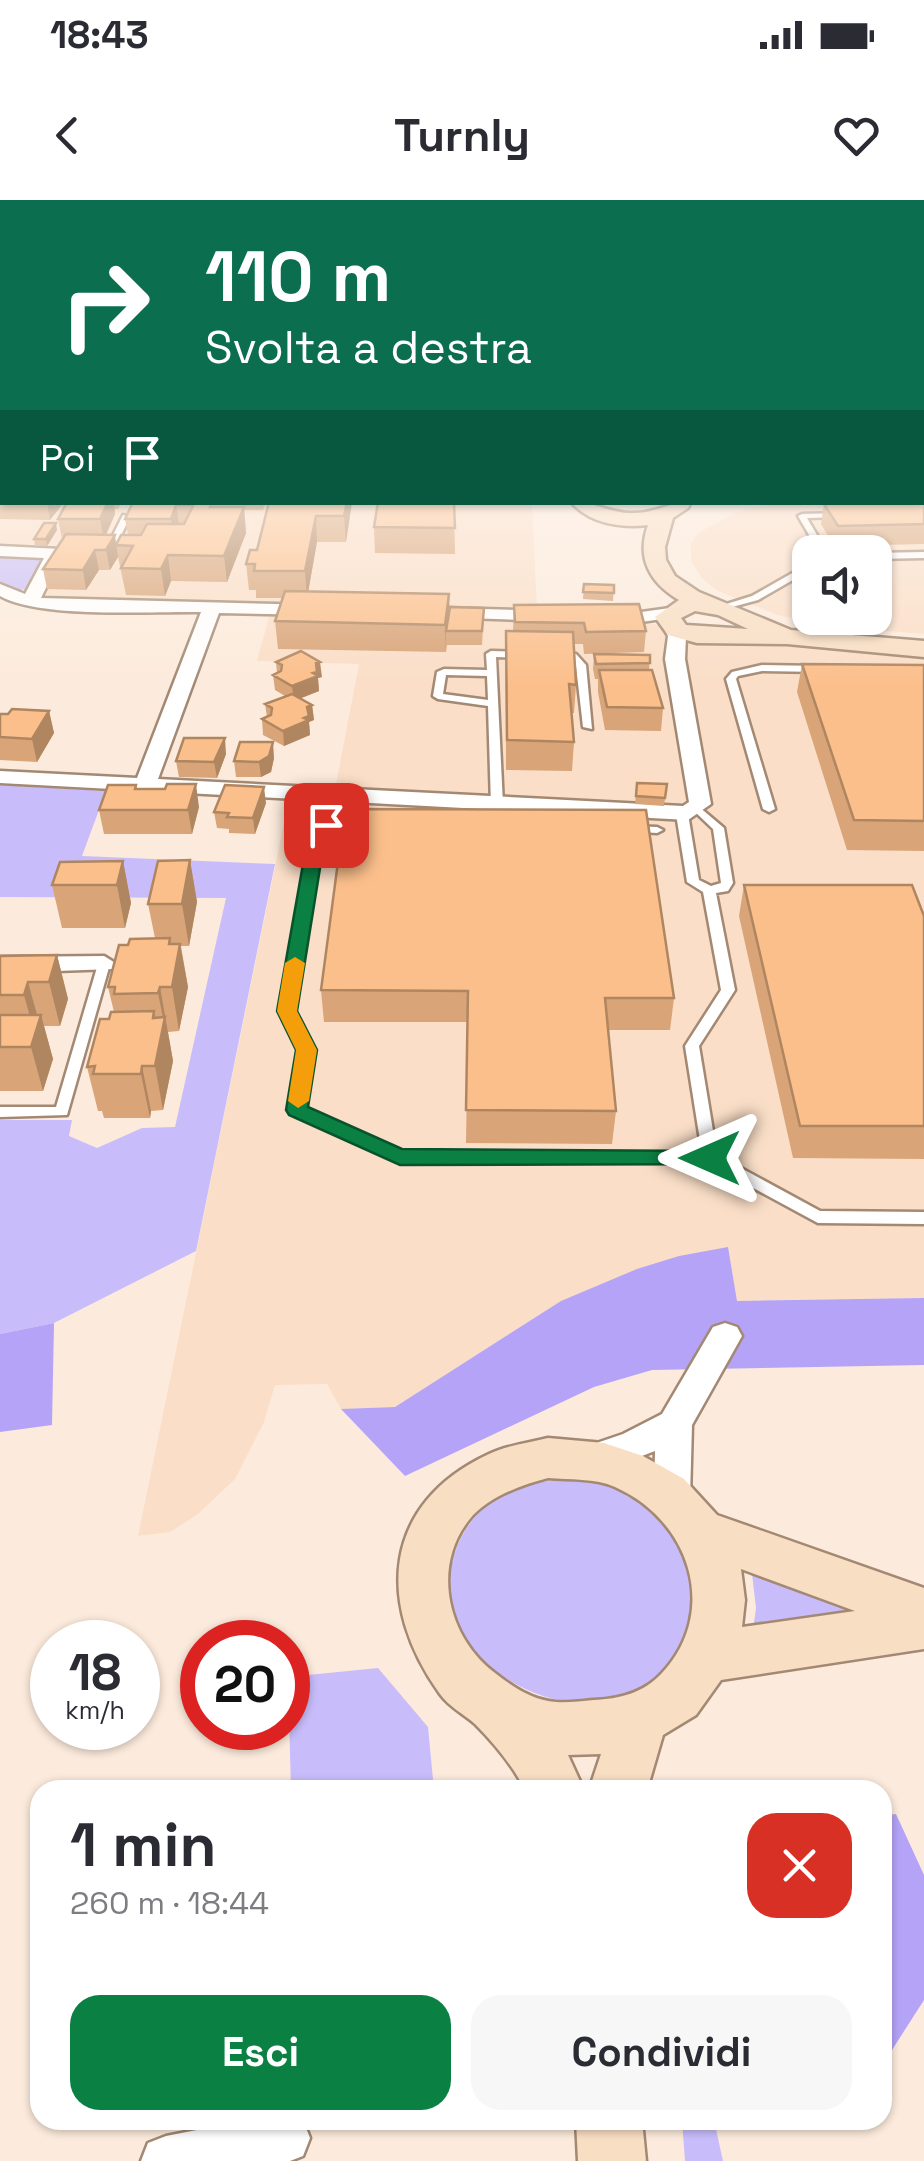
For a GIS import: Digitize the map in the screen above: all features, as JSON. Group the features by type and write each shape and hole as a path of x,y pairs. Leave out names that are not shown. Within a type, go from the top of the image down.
{"main road":[{"path":"586,505 626,526 653,548 673,620"},
{"path":"601,514 632,519 677,506"},
{"path":"653,548 677,506"},
{"path":"673,620 730,617 787,637 924,649"},
{"path":"673,620 730,617"},
{"path":"550,1780 536,1754 495,1709 456,1678 430,1640 420,1598 423,1556 440,1518 468,1489 505,1468 548,1458 592,1460 635,1474 687,1515 924,1612"},
{"path":"495,1709 542,1728 592,1731 640,1719 681,1694 709,1657 721,1616 718,1572 687,1515"},
{"path":"709,1657 924,1625"},
{"path":"621,1780 640,1719"},
{"path":"610,2130 612,2161"}],"street":[{"path":"0,551 57,551 30,602"},
{"path":"0,589 30,602 346,611"},
{"path":"145,785 212,608"},
{"path":"423,613 576,617"},
{"path":"0,777 497,805 548,813 691,812 700,804 673,620 624,618"},
{"path":"0,965 104,964"},
{"path":"592,1460 635,1445 674,1424 725,1336"},
{"path":"674,1424 687,1515"},
{"path":"166,2161 286,2138"}],"lane":[{"path":"813,535 802,516 854,515"},
{"path":"94,548 112,548 126,517"},
{"path":"892,556 924,555"},
{"path":"730,617 792,577"},
{"path":"497,805 491,654 573,656 582,664 588,728"},
{"path":"769,809 731,679 735,674 762,668 834,669"},
{"path":"491,673 444,672 440,674 438,696 491,704"},
{"path":"691,812 718,828 728,884 709,890 693,882 691,812"},
{"path":"376,824 326,825 316,836 287,1011 306,1050 297,1110 400,1157 710,1158 818,1217 924,1218"},
{"path":"622,829 657,830"},
{"path":"709,890 728,990 692,1046 710,1158"},
{"path":"0,1112 62,1112 104,964"}],"shaded area":[{"path":"0,505 532,505 537,610 44,597 38,594 58,552 55,548 0,545"},
{"path":"766,505 924,505 924,634 892,631 892,535 792,535 792,618 718,591 702,578 691,561 691,544 697,534 736,512"},
{"path":"0,552 46,557 29,588 17,591 0,582"},
{"path":"270,613 644,622 726,639 924,655 924,1298 737,1301 728,1248 679,1256 561,1301 395,1407 341,1409 327,1384 275,1385 264,1422 235,1479 198,1514 170,1532 138,1536 289,799 333,800 359,664 257,661"},
{"path":"0,785 106,791 82,856 275,864 196,1251 54,1323 0,1334 0,1120 72,1120 69,1136 97,1148 142,1128 175,1127 226,898 0,897"},
{"path":"728,1247 737,1301 924,1298 924,1365 652,1370 594,1387 405,1476 341,1409 395,1407 561,1301 637,1269"},
{"path":"54,1323 52,1425 0,1432 0,1334"},
{"path":"571,1478 626,1493 660,1517 686,1555 696,1598 694,1620 673,1661 649,1682 623,1696 596,1702 568,1702 513,1683 468,1644 451,1606 449,1586 458,1544 481,1510 515,1489"},
{"path":"752,1574 885,1611 753,1630 756,1608"},
{"path":"378,1668 428,1727 433,1780 291,1780 290,1750 310,1750 310,1675"},
{"path":"896,1814 924,1875 924,2000 892,2050 892,1815"},
{"path":"683,2130 716,2130 723,2161 685,2161"}],"building":[{"path":"65,505 107,505 100,519 58,519"},
{"path":"132,505 176,505 171,519 125,519"},
{"path":"194,505 244,507 224,556 168,555 161,569 121,568 133,546 116,545 121,535 141,535 147,524 184,524"},
{"path":"268,505 346,505 344,516 316,516 305,571 254,571 255,564 246,564 250,550 257,550"},
{"path":"378,505 454,505 455,528 374,527"},
{"path":"825,505 924,505 924,524 838,526"},
{"path":"44,523 56,523 46,539 34,539"},
{"path":"66,534 115,535 106,550 95,550 83,570 43,569"},
{"path":"584,584 614,585 614,593 583,592"},
{"path":"285,591 449,594 445,625 275,621"},
{"path":"639,604 646,631 586,632 584,623 515,622 514,605"},
{"path":"450,607 484,608 482,631 446,631"},
{"path":"506,631 573,632 576,685 569,684 574,742 507,740"},
{"path":"301,651 320,662 313,673 318,676 292,686 273,675 281,671 282,665 276,662"},
{"path":"594,654 650,655 650,663 596,664"},
{"path":"802,664 924,665 924,821 854,820"},
{"path":"599,670 652,670 663,708 607,707"},
{"path":"292,694 312,705 307,707 309,716 304,718 309,720 283,731 262,719 271,715 272,708 265,704"},
{"path":"12,709 49,711 32,739 0,737 0,714 8,714"},
{"path":"184,738 225,738 214,762 176,761"},
{"path":"240,742 273,742 269,756 259,762 234,761"},
{"path":"637,783 667,784 665,798 636,796"},
{"path":"167,784 196,784 188,810 99,810 108,785 165,789"},
{"path":"225,785 264,787 253,818 214,812"},
{"path":"345,809 646,810 674,998 605,998 616,1111 466,1110 468,991 321,990"},
{"path":"190,860 182,904 148,904 158,861"},
{"path":"123,861 117,885 52,885 60,862"},
{"path":"744,885 912,885 924,916 924,1126 800,1126"},
{"path":"170,938 169,944 180,944 172,987 160,987 158,993 114,994 115,987 108,987 119,945 128,945 130,939"},
{"path":"57,955 49,982 28,982 24,995 0,995 0,956"},
{"path":"154,1011 153,1018 165,1017 155,1066 142,1066 141,1074 93,1074 95,1066 87,1067 100,1019 109,1019 111,1012"},
{"path":"0,1015 41,1015 31,1047 0,1047"}],"slow traffic":[{"path":"295,963 287,1011 306,1050 298,1101"}],"route":[{"path":"326,825 316,836 287,1011 306,1050 297,1110 400,1157 710,1158"}]}
